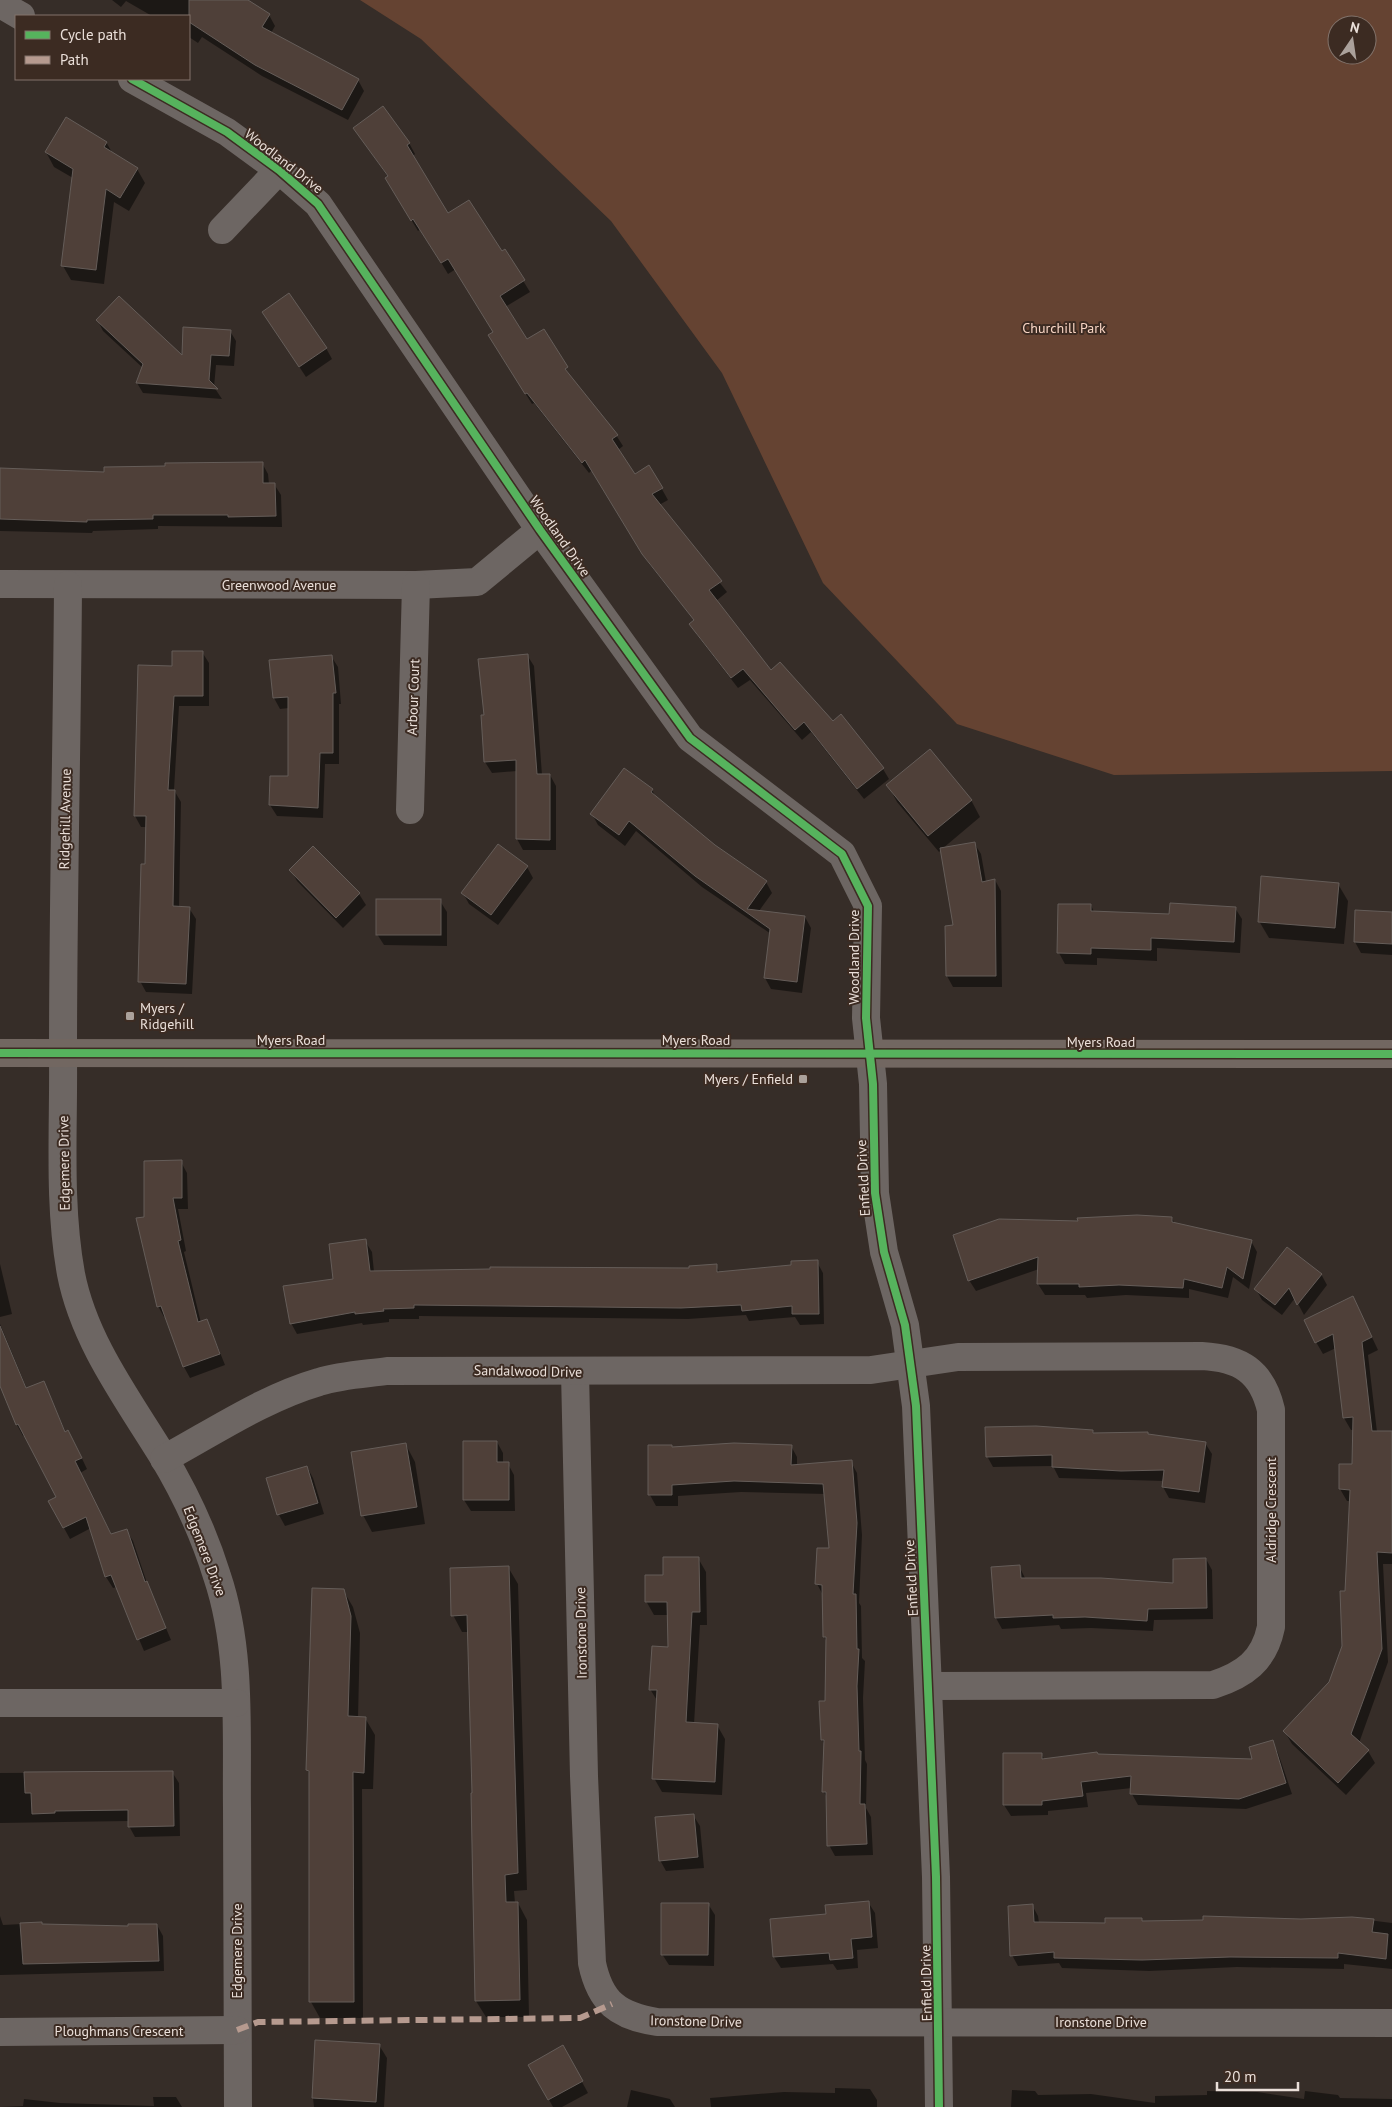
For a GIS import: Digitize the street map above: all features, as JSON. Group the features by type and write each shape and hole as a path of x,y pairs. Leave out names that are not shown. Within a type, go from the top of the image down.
{"main road":[{"name":"Myers Road","path":"0,1053 1392,1054"}],"street":[{"path":"0,4 19,15"},
{"name":"Woodland Drive","path":"134,80 227,132 279,170 318,204 540,530 690,738 842,854 868,906 866,1018 870,1053"},
{"path":"222,230 279,170"},
{"name":"Greenwood Avenue","path":"0,584 416,584 477,582 540,530"},
{"name":"Arbour Court","path":"410,810 416,584"},
{"name":"Ridgehill Avenue","path":"64,1053 68,585"},
{"name":"Edgemere Drive","path":"64,1053 65,1218 72,1278 88,1328 108,1370 164,1459 189,1505 218,1579 230,1627 236,1703 238,2107"},
{"name":"Enfield Drive","path":"870,1053 878,1223 884,1252 905,1325 916,1406 940,2022 939,2107"},
{"name":"Aldridge Crescent","path":"911,1364 958,1357 1218,1356 1249,1368 1261,1385 1271,1410 1270,1627 1267,1643 1260,1656 1248,1668 1232,1679 1213,1685 928,1686"},
{"name":"Sandalwood Drive","path":"164,1459 259,1407 319,1382 350,1375 387,1371 431,1370 575,1372 871,1370 911,1364"},
{"name":"Ironstone Drive","path":"575,1372 584,1776 592,1963 596,1980 604,1995 618,2010 636,2019 657,2022 1392,2023"},
{"path":"0,1703 236,1703"},
{"name":"Ploughmans Crescent","path":"0,2032 237,2030"}],"green space":[{"name":"Churchill Park","path":"360,0 1392,0 1392,771 1114,775 957,724 823,583 722,373 611,221 421,39"}],"building":[{"path":"189,0 248,0 270,14 262,27 359,79 342,110 255,65 190,23"},
{"path":"383,106 410,143 407,145 448,213 469,200 502,251 505,249 525,280 500,296 527,339 544,329 568,367 565,369 618,435 612,439 635,474 649,465 663,488 652,494 722,581 709,590 771,670 780,662 833,721 841,714 884,768 857,789 804,722 795,730 743,669 731,678 689,624 694,620 642,554 585,460 582,463 527,393 525,394 488,335 493,332 448,259 441,263 413,219 411,221 385,178 388,176 353,128"},
{"path":"66,117 107,142 104,147 138,168 120,198 106,189 96,270 61,266 73,169 45,152"},
{"path":"289,293 327,348 299,367 262,312"},
{"path":"119,296 182,355 183,327 231,330 229,356 211,355 209,380 218,389 136,383 143,364 96,320"},
{"path":"263,462 263,483 275,483 276,516 153,515 153,519 87,520 87,522 0,519 0,468 104,472 104,467 165,466 165,463"},
{"path":"172,651 203,651 203,696 174,696 168,790 175,790 173,906 190,907 186,984 138,982 141,864 145,864 146,816 134,816 138,665 172,666"},
{"path":"528,654 537,774 550,774 550,840 516,839 516,760 484,762 481,715 484,715 478,659"},
{"path":"332,655 336,693 333,693 333,753 320,753 318,808 269,805 270,776 288,776 288,697 273,698 269,660"},
{"path":"930,749 972,800 928,836 886,785"},
{"path":"624,768 653,789 651,792 715,845 767,881 747,909 805,916 797,982 764,978 770,929 695,876 629,821 619,835 590,814"},
{"path":"975,842 982,882 995,879 996,976 946,976 945,926 953,925 940,848"},
{"path":"498,844 528,866 491,915 461,893"},
{"path":"313,846 360,893 336,918 289,870"},
{"path":"1261,876 1339,883 1335,928 1258,922"},
{"path":"376,899 441,899 441,935 376,935"},
{"path":"1170,903 1236,907 1234,942 1151,938 1151,950 1091,948 1091,954 1057,953 1058,904 1091,904 1091,911 1169,914"},
{"path":"1355,910 1392,912 1392,944 1354,942"},
{"path":"182,1160 182,1198 173,1198 181,1240 178,1241 198,1322 207,1319 220,1354 183,1367 161,1306 157,1307 136,1218 144,1217 144,1161"},
{"path":"1137,1215 1172,1217 1172,1222 1252,1240 1243,1279 1227,1267 1222,1288 1184,1279 1183,1288 1119,1285 1079,1287 1079,1284 1037,1284 1038,1257 968,1281 953,1235 999,1219 1078,1221 1077,1218"},
{"path":"366,1239 370,1271 490,1269 490,1267 689,1268 689,1266 717,1264 717,1272 791,1265 791,1261 818,1260 819,1314 792,1314 792,1306 742,1311 741,1305 681,1308 414,1305 414,1308 383,1309 384,1311 355,1314 355,1312 290,1324 283,1286 333,1279 329,1244"},
{"path":"1287,1247 1322,1274 1297,1305 1289,1288 1275,1305 1254,1289"},
{"path":"1353,1296 1372,1337 1362,1342 1372,1431 1392,1431 1392,1553 1377,1552 1382,1649 1351,1734 1369,1750 1338,1783 1283,1731 1329,1682 1342,1646 1340,1591 1345,1591 1350,1490 1339,1489 1339,1464 1352,1464 1353,1417 1343,1418 1333,1334 1315,1343 1304,1320"},
{"path":"0,1326 26,1388 44,1381 65,1432 68,1430 82,1458 75,1461 111,1534 127,1529 145,1582 147,1581 166,1628 137,1640 111,1575 105,1577 86,1517 63,1528 48,1501 56,1497 18,1424 16,1425 0,1386"},
{"path":"1036,1426 1093,1430 1093,1433 1148,1432 1148,1434 1206,1442 1199,1492 1162,1487 1164,1470 1121,1471 1052,1467 1052,1455 986,1457 985,1427"},
{"path":"463,1441 497,1441 497,1462 509,1462 509,1500 463,1500"},
{"path":"406,1443 417,1507 361,1516 351,1452"},
{"path":"734,1443 792,1445 791,1465 852,1460 857,1523 853,1594 856,1594 857,1649 859,1649 857,1686 859,1751 861,1751 860,1804 865,1804 867,1844 827,1846 826,1792 822,1792 824,1740 821,1740 819,1701 825,1701 826,1637 823,1637 822,1585 815,1584 817,1548 829,1548 823,1484 734,1481 672,1485 672,1495 648,1495 648,1445 672,1445 672,1447"},
{"path":"307,1466 318,1503 277,1515 266,1478"},
{"path":"663,1557 699,1557 700,1612 692,1612 686,1722 718,1724 715,1782 652,1779 657,1690 649,1690 652,1646 668,1647 667,1602 645,1602 645,1575 663,1575"},
{"path":"1206,1558 1207,1608 1148,1609 1147,1621 1085,1617 1053,1618 1053,1615 995,1618 991,1567 1020,1565 1021,1578 1101,1578 1173,1583 1173,1559"},
{"path":"509,1566 518,1873 505,1875 506,1902 518,1902 520,2000 475,2001 467,1615 451,1616 450,1568"},
{"path":"312,1588 344,1589 351,1616 348,1716 366,1717 364,1773 353,1772 354,2002 309,2002 309,1771 306,1770"},
{"path":"1273,1740 1286,1783 1239,1799 1130,1794 1131,1776 1081,1782 1083,1796 1042,1801 1042,1805 1003,1805 1003,1753 1042,1753 1042,1759 1097,1752 1098,1754 1252,1759 1249,1747"},
{"path":"173,1771 174,1826 128,1827 128,1810 55,1811 55,1813 32,1814 31,1793 25,1793 24,1772"},
{"path":"694,1814 698,1857 659,1861 655,1817"},
{"path":"869,1901 872,1937 851,1939 853,1958 830,1960 829,1953 773,1957 770,1919 826,1914 825,1905"},
{"path":"661,1903 709,1903 708,1955 661,1955"},
{"path":"1033,1904 1034,1922 1105,1923 1105,1918 1142,1918 1142,1921 1203,1920 1203,1916 1301,1919 1352,1917 1374,1919 1372,1932 1388,1934 1386,1959 1338,1953 1338,1958 1230,1957 1142,1960 1054,1958 1054,1952 1010,1956 1008,1906"},
{"path":"42,1922 42,1924 128,1926 128,1924 157,1924 159,1961 23,1964 20,1923"},
{"path":"315,2040 380,2044 376,2102 312,2098"},
{"path":"563,2045 583,2081 548,2100 528,2065"}],"marked path":[{"path":"237,2030 258,2022 580,2018 612,2004"}],"cycle path":[{"path":"134,80 227,132 279,170 318,204 540,530 690,738 842,854 868,906 866,1018 873,1084 875,1193 884,1252 905,1325 916,1406 936,1877 939,2107"},
{"path":"0,1053 1392,1054"}],"place":[{"name":"Myers / Ridgehill","path":"130,1016"},
{"name":"Myers / Enfield","path":"803,1079"}]}
